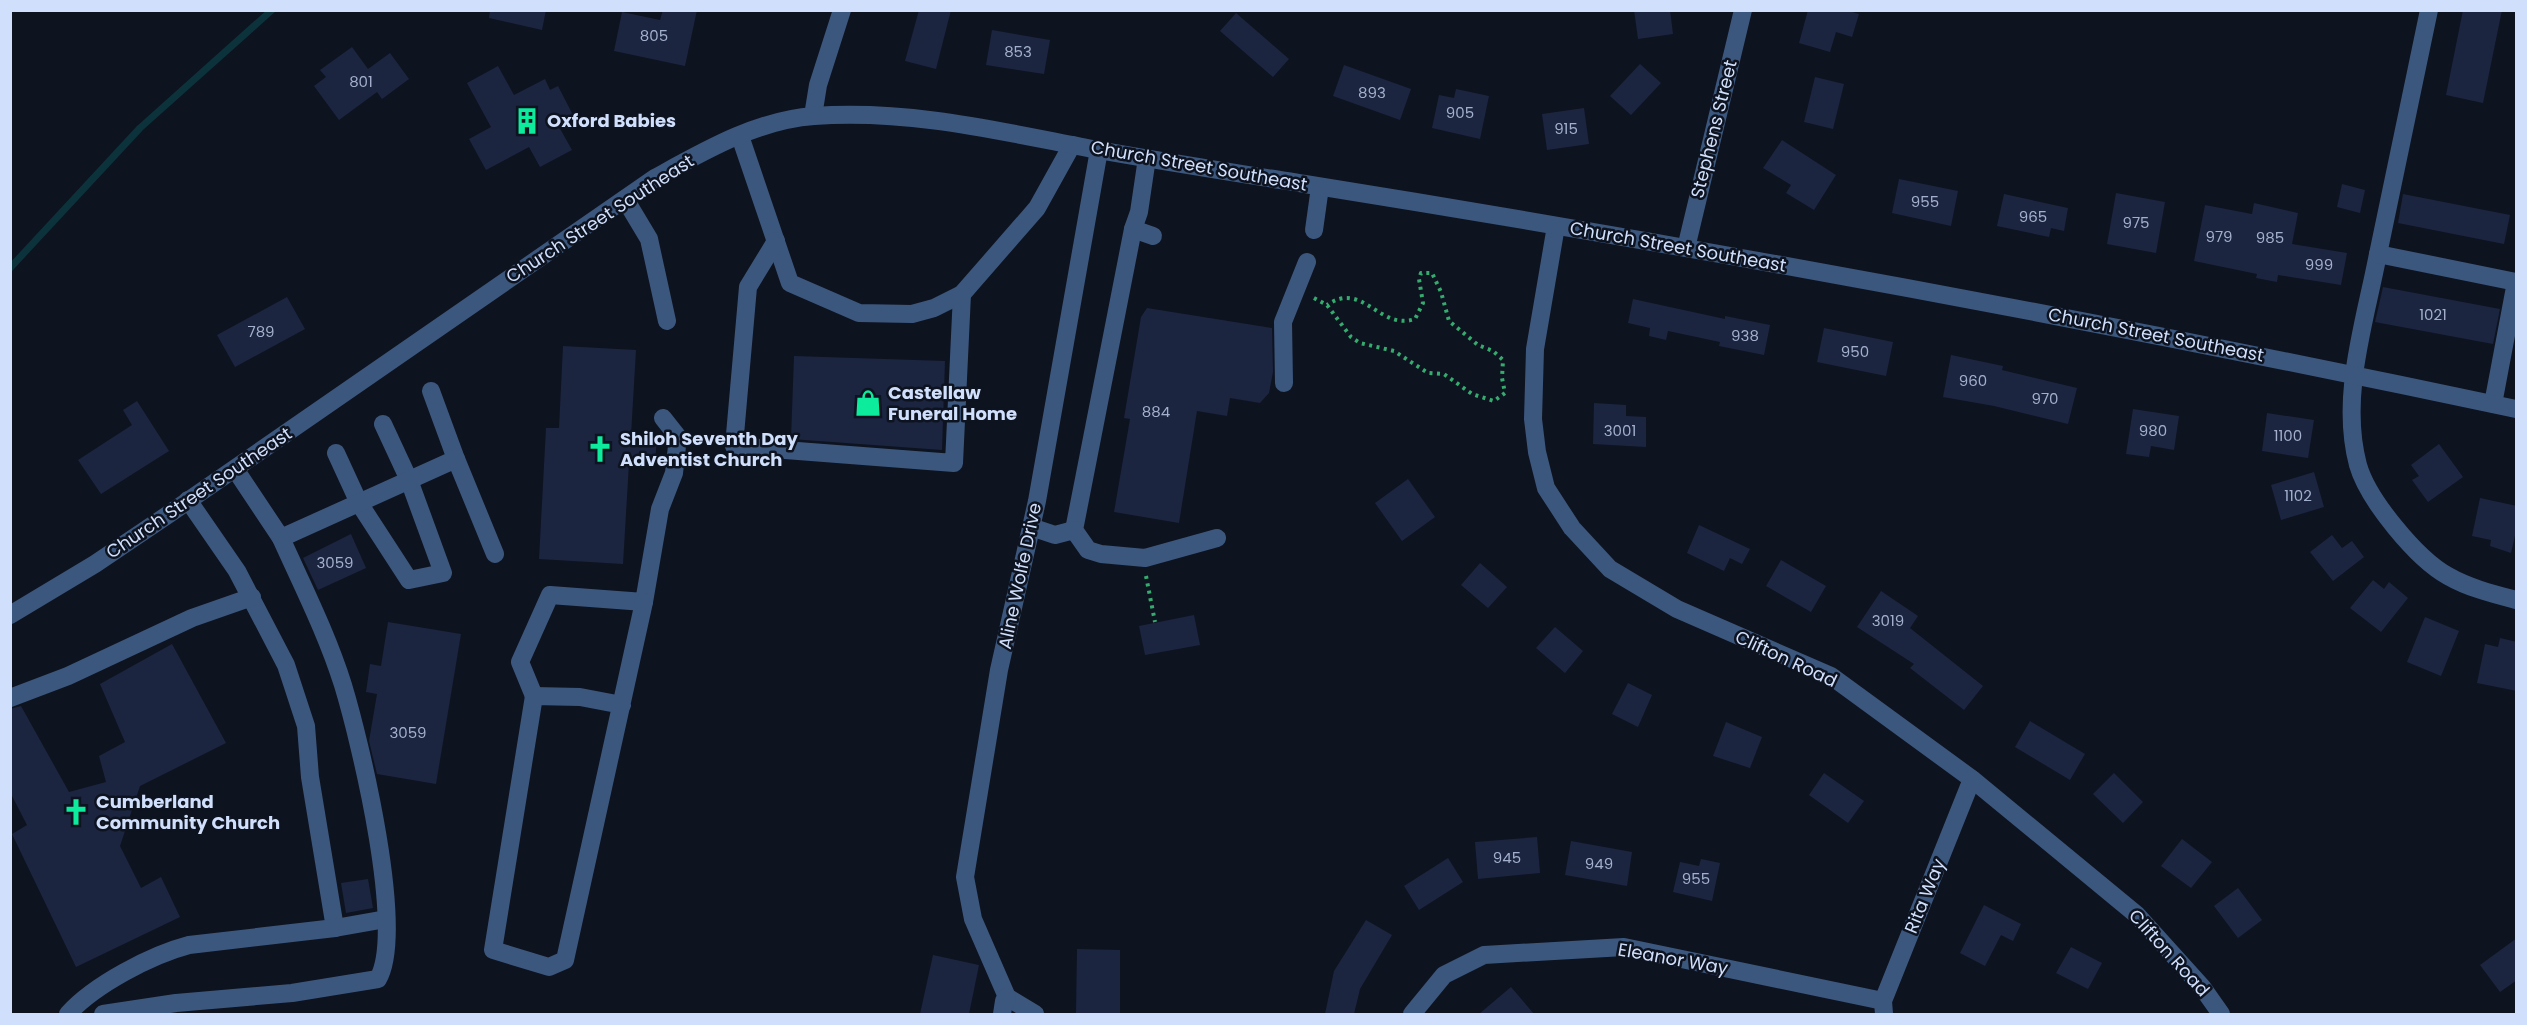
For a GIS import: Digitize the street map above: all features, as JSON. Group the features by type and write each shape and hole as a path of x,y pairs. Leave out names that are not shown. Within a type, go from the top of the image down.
{"street":[{"path":"813,116 818,85 842,10"},
{"name":"Stephens Street","path":"1686,248 1743,10"},
{"path":"2429,10 2354,375 2354,433 2359,467 2385,513 2417,551 2448,576 2484,592 2517,600"},
{"name":"Church Street Southeast","path":"10,615 95,564 625,199 697,155 740,136 781,120 813,116 906,116 968,124 1098,150 1686,248 1962,297 2517,409"},
{"path":"740,136 789,282 859,313 912,314 934,308 962,294 1038,208 1072,145"},
{"name":"Aline Wolfe Drive","path":"1005,1006 973,919 965,877 999,670 1032,527 1098,150"},
{"path":"1147,158 1139,212 1133,229 1074,530 1088,550 1101,554 1142,557 1217,538"},
{"path":"1314,230 1320,187"},
{"path":"625,199 649,239 667,321"},
{"name":"Clifton Road","path":"1556,226 1535,349 1533,419 1546,488 1572,528 1610,569 1677,609 1831,676 1972,779 2137,915 2202,987 2221,1014"},
{"path":"1133,229 1153,236"},
{"path":"776,241 748,287 734,446 954,463 962,294"},
{"path":"2378,254 2516,282 2493,404"},
{"path":"1284,383 1283,322 1307,262"},
{"path":"431,391 495,554"},
{"path":"644,602 550,595 520,662 534,696 493,950 549,967 565,960 644,602 660,508 674,473 678,437 663,418"},
{"path":"336,453 359,503 409,580 443,573 409,480 383,424"},
{"path":"281,538 456,459"},
{"path":"103,1014 176,1003 292,993 378,979 382,972 388,942 384,866 359,746 343,685 326,637 281,538 235,469"},
{"path":"188,500 252,597 286,664 306,726 310,777 335,928"},
{"path":"1032,527 1055,535 1074,530"},
{"path":"10,698 68,676 192,618 252,597"},
{"path":"534,696 580,697 622,705"},
{"name":"Rita Way","path":"1883,1008 1972,779"},
{"path":"68,1014 96,988 168,950 189,945 335,928 386,919"},
{"name":"Eleanor Way","path":"1412,1014 1444,975 1484,955 1613,947 1636,949 1883,1008"},
{"path":"1005,1006 1035,1014"}],"path":[{"path":"1295,291 1327,305 1351,337 1360,343 1394,351 1428,373 1444,374 1472,394 1494,401 1505,393 1502,378 1503,360 1493,351 1478,345 1449,321 1441,292 1432,273 1421,273 1419,279 1423,303 1415,319 1404,323 1389,320 1370,305 1349,298 1334,300 1327,305"},
{"path":"1142,557 1155,622"}],"building":[{"path":"490,10 546,10 542,30 489,18"},
{"path":"663,10 697,10 685,66 614,51 622,12 660,20"},
{"path":"919,10 951,10 936,69 905,61"},
{"path":"1634,10 1670,10 1673,34 1638,39"},
{"path":"1808,10 1846,10 1859,14 1852,37 1836,32 1830,52 1799,43"},
{"path":"2463,10 2502,10 2483,103 2446,95"},
{"path":"1236,13 1289,59 1273,77 1220,31"},
{"path":"992,30 1050,40 1044,74 986,65"},
{"path":"352,47 368,69 390,53 409,79 382,99 377,92 339,120 314,86 326,77 320,70"},
{"path":"1640,64 1661,83 1631,115 1610,96"},
{"path":"1344,65 1411,89 1400,120 1333,96"},
{"name":"Oxford Babies","path":"498,66 514,95 545,79 550,90 558,86 574,117 558,125 572,150 540,167 529,147 486,170 469,139 491,127 467,83"},
{"path":"1815,77 1844,84 1833,129 1804,122"},
{"path":"1456,89 1489,96 1480,139 1432,128 1439,95 1454,98"},
{"path":"1584,108 1589,144 1547,150 1542,114"},
{"path":"1782,140 1836,175 1814,210 1786,193 1791,185 1763,168"},
{"path":"1899,179 1958,191 1951,226 1892,213"},
{"path":"2342,184 2365,190 2360,213 2337,207"},
{"path":"2116,193 2165,202 2156,253 2107,244"},
{"path":"2004,194 2068,208 2064,231 2051,228 2049,237 1997,226"},
{"path":"2403,194 2510,215 2504,244 2398,223"},
{"path":"2254,203 2298,213 2292,244 2347,253 2341,285 2278,275 2277,282 2256,278 2257,274 2194,261 2205,205 2252,214"},
{"path":"2383,287 2500,309 2493,344 2375,322"},
{"path":"287,297 305,329 235,367 217,335"},
{"path":"1633,299 1725,319 1725,316 1770,325 1764,355 1719,346 1720,342 1668,331 1666,340 1649,336 1650,328 1628,323"},
{"path":"1147,308 1272,328 1273,372 1269,393 1260,403 1230,398 1227,416 1197,411 1179,523 1114,512 1130,419 1124,418 1141,317"},
{"path":"1824,328 1893,342 1886,376 1817,362"},
{"name":"Shiloh Seventh Day Adventist Church","path":"563,346 636,350 631,435 657,436 655,464 629,463 623,564 539,559 546,428 559,428"},
{"path":"1951,355 2003,366 2002,370 2077,388 2068,424 1994,406 1943,397"},
{"name":"Castellaw Funeral Home","path":"794,356 945,361 942,450 791,439"},
{"path":"137,401 169,451 101,494 78,460 132,425 123,410"},
{"path":"1594,403 1626,405 1626,416 1646,417 1646,447 1593,444"},
{"path":"2133,409 2179,416 2174,450 2151,446 2149,457 2126,454"},
{"path":"2267,413 2314,420 2308,458 2262,451"},
{"path":"2439,444 2463,477 2428,502 2412,480 2419,476 2411,465"},
{"path":"2314,472 2324,507 2281,520 2271,485"},
{"path":"1408,479 1435,517 1402,541 1375,503"},
{"path":"2480,498 2517,506 2517,527 2511,553 2490,546 2491,540 2472,536"},
{"path":"1699,525 1750,549 1742,564 1730,558 1724,571 1687,553"},
{"path":"351,534 366,568 318,590 303,558"},
{"path":"2332,535 2342,548 2352,541 2364,557 2333,581 2310,552"},
{"path":"1781,560 1826,586 1811,612 1766,586"},
{"path":"1480,563 1507,587 1488,608 1461,585"},
{"path":"2373,580 2384,589 2389,582 2408,598 2381,632 2350,608"},
{"path":"1881,591 1918,616 1910,628 1983,686 1964,710 1910,668 1914,664 1857,627"},
{"path":"1194,615 1200,645 1145,655 1139,626"},
{"path":"2425,617 2459,631 2441,676 2407,662"},
{"path":"388,622 461,634 436,784 377,774 369,741 377,694 366,692 370,664 381,666"},
{"path":"1555,627 1583,651 1565,673 1536,648"},
{"path":"2500,638 2517,642 2517,691 2477,683 2485,644 2498,647"},
{"name":"Cumberland Community Church","path":"172,644 226,743 140,786 120,846 141,888 161,877 180,917 76,967 12,834 27,825 10,792 10,709 21,706 69,792 106,782 99,756 125,742 100,684"},
{"path":"1628,683 1652,695 1638,727 1612,714"},
{"path":"2030,721 2085,754 2070,780 2015,747"},
{"path":"1726,722 1762,737 1750,768 1713,756"},
{"path":"1824,773 1864,801 1848,823 1809,795"},
{"path":"2114,773 2143,802 2123,823 2093,794"},
{"path":"1537,837 1540,873 1478,879 1475,842"},
{"path":"2182,839 2212,862 2191,888 2161,866"},
{"path":"1571,841 1632,852 1627,886 1565,875"},
{"path":"1448,858 1463,882 1419,910 1404,886"},
{"path":"1701,859 1720,863 1712,901 1673,892 1680,862 1699,866"},
{"path":"368,879 373,908 346,913 341,883"},
{"path":"2238,888 2262,920 2238,938 2214,906"},
{"path":"1984,905 2021,924 2013,941 2001,935 1985,966 1960,953"},
{"path":"1366,920 1392,935 1360,989 1354,1014 1325,1014 1334,971"},
{"path":"2517,938 2517,980 2500,992 2480,965"},
{"path":"2071,947 2102,963 2088,989 2056,973"},
{"path":"1077,949 1120,950 1120,1014 1076,1014"},
{"path":"933,955 979,965 969,1014 920,1014"},
{"path":"1511,987 1534,1014 1479,1014"}],"waterway":[{"path":"10,268 140,128 272,10"}],"place":[{"name":"Oxford Babies","path":"527,121"},
{"name":"Castellaw Funeral Home","path":"868,403"},
{"name":"Shiloh Seventh Day Adventist Church","path":"600,449"},
{"name":"Cumberland Community Church","path":"76,812"}]}
